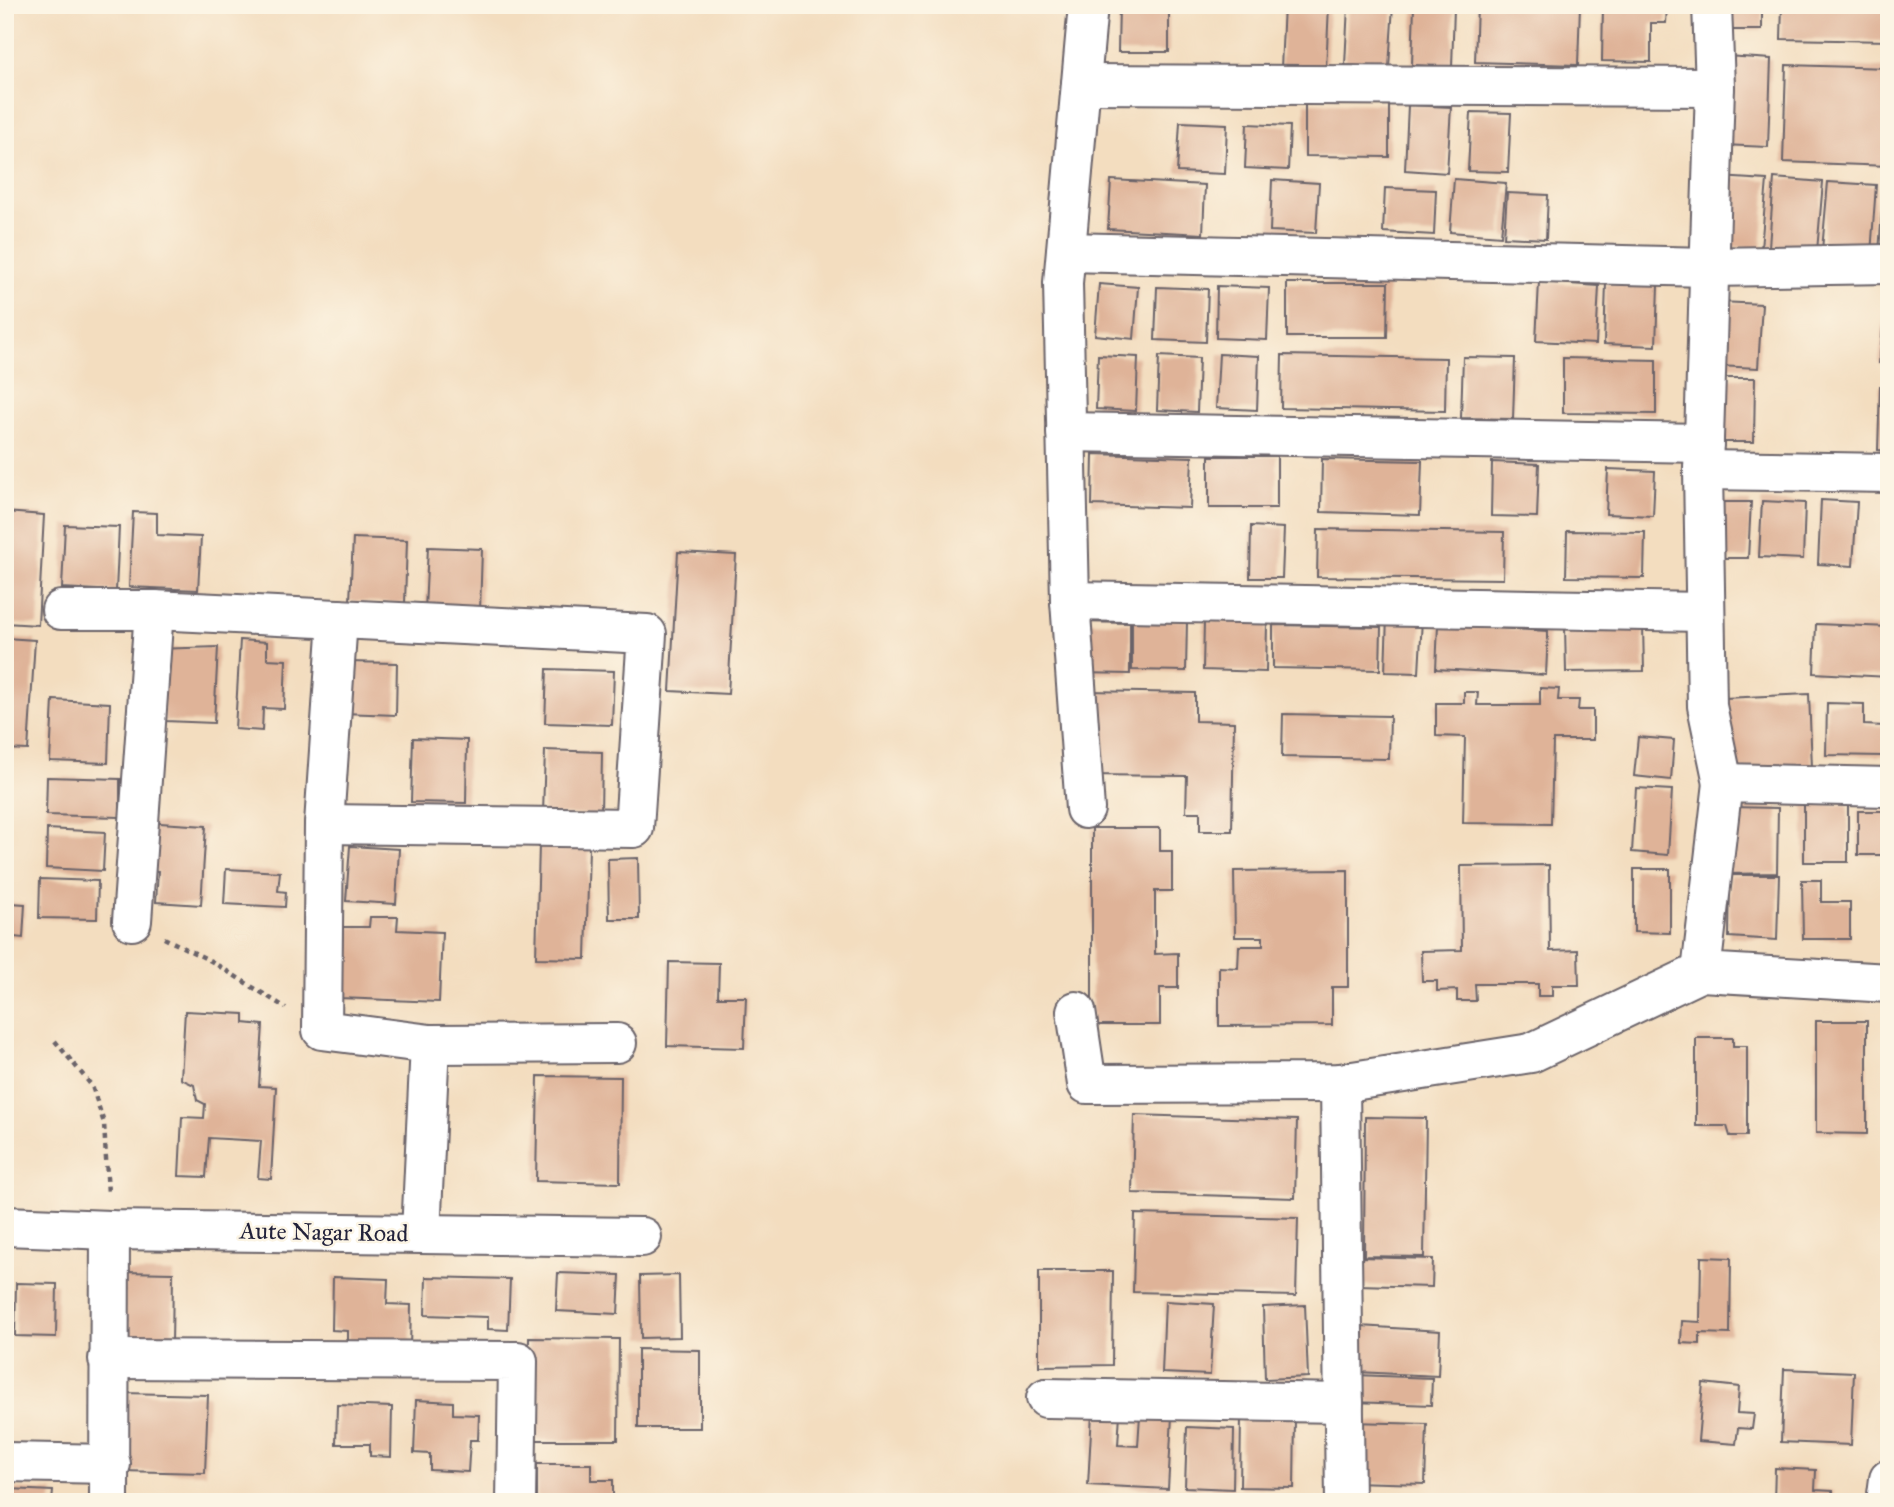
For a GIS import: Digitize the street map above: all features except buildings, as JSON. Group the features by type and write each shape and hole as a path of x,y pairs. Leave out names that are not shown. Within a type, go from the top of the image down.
{"street":[{"path":"1085,809 1070,601 1063,283 1088,5"},
{"path":"1702,972 1723,783 1707,706 1705,612 1703,456 1715,87 1712,5"},
{"path":"1081,85 1715,87"},
{"path":"1066,251 1709,267 1889,264"},
{"path":"1066,432 1703,456 1889,473"},
{"path":"1070,601 1705,612"},
{"path":"61,610 154,610 647,634 634,828 324,824"},
{"path":"132,921 154,610"},
{"path":"338,619 324,824 322,1030 430,1044 617,1043"},
{"path":"1723,783 1889,787"},
{"path":"1076,1011 1087,1084 1340,1083 1531,1053 1702,972 1889,983"},
{"path":"421,1233 430,1044"},
{"path":"1340,1083 1345,1502"},
{"name":"Aute Nagar Road","path":"5,1226 110,1230 642,1237"},
{"path":"109,1502 110,1230"},
{"path":"108,1359 518,1361 516,1502"},
{"path":"1045,1398 1344,1403"},
{"path":"5,1462 111,1464"},
{"path":"1886,1502 1889,1479"}],"path":[{"path":"132,921 211,961 322,1030"},
{"path":"55,1041 92,1086 104,1123 110,1230"}]}
